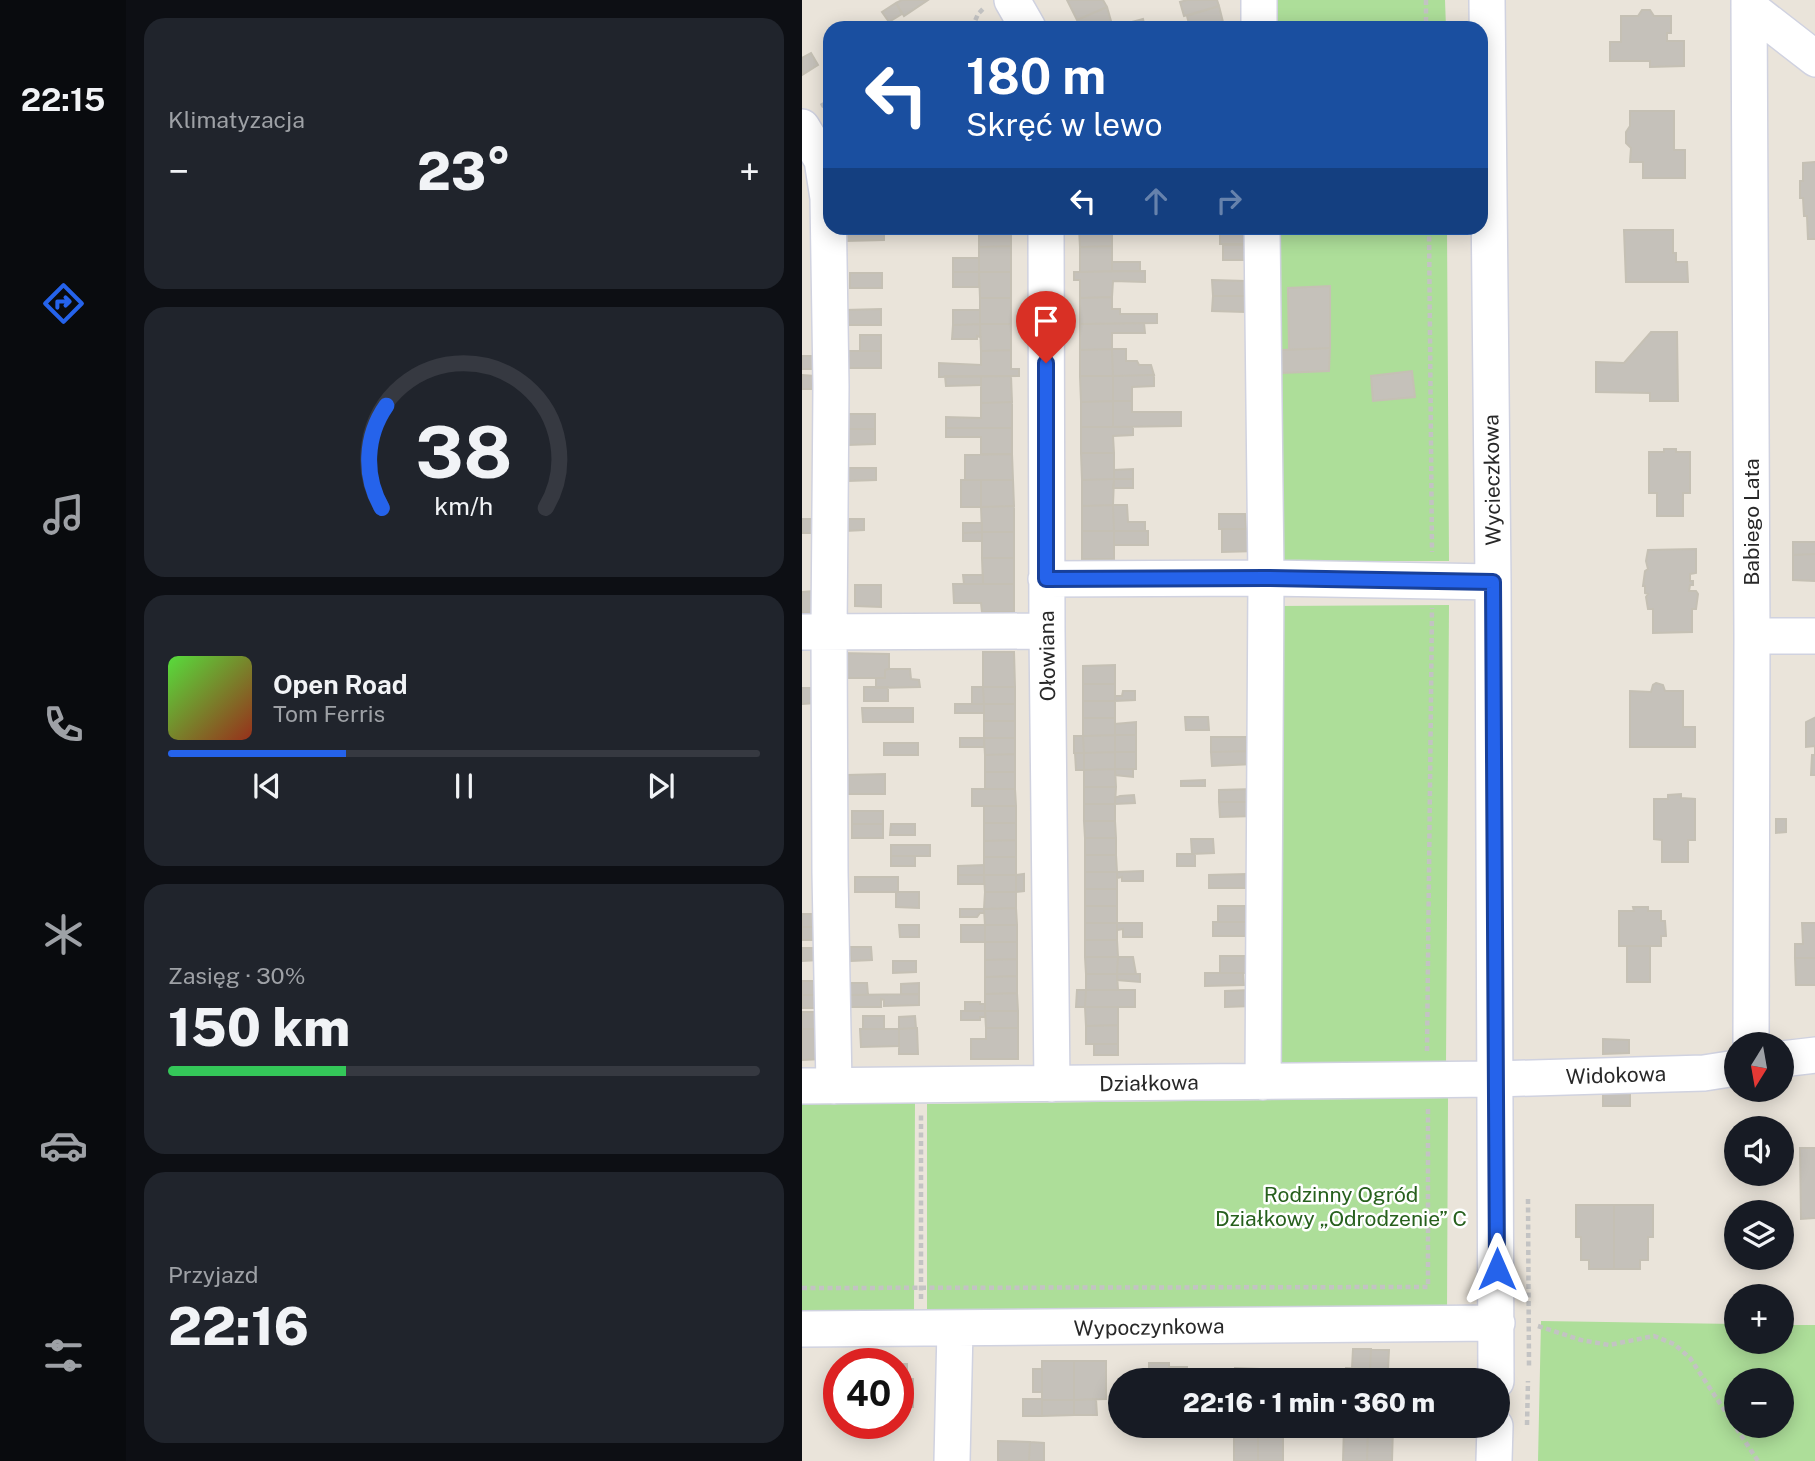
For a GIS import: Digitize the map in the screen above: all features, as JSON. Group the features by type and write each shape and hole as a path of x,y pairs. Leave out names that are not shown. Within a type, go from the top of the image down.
{"street":[{"path":"1259,0 1259,21"},
{"name":"Wycieczkowa","path":"1487,0 1487,21"},
{"path":"1001,1 1021,21"},
{"path":"1749,3 1815,59"},
{"name":"Babiego Lata","path":"1749,3 1751,1032"},
{"name":"Wycieczkowa","path":"1488,97 1496,1368"},
{"path":"802,127 822,160 823,166"},
{"path":"818,1086 815,632 831,386 829,235"},
{"name":"Ołowiana","path":"1046,235 1046,579 1052,1084"},
{"path":"1262,235 1266,578 1263,1082"},
{"path":"1046,579 1266,578 1493,582"},
{"path":"815,632 1047,631"},
{"path":"1752,636 1815,636"},
{"path":"1794,1058 1815,1055"},
{"name":"Widokowa","path":"1495,1079 1704,1073 1724,1070"},
{"name":"Działkowa","path":"818,1086 1495,1079"},
{"name":"Wypoczynkowa","path":"802,1329 1497,1323"},
{"path":"937,1329 952,1461"},
{"path":"1494,1461 1495,1438"}],"path":[{"path":"1426,0 1426,21"},
{"path":"975,21 978,15 1001,1"},
{"path":"1429,235 1432,553"},
{"path":"921,1086 937,1329"},
{"path":"1538,1326 1581,1340 1609,1345 1654,1336 1674,1344 1690,1358 1758,1461"}],"green space":[{"path":"1266,0 1445,0 1446,21 1267,21"},
{"path":"1271,235 1447,235 1449,561 1277,561"},
{"path":"1449,605 1446,1065 1276,1066 1278,606"},
{"name":"Rodzinny Ogród Działkowy „Odrodzenie” C","path":"1448,1098 1447,1312 927,1312 927,1104"},
{"path":"802,1103 915,1103 914,1312 802,1312"},
{"path":"1541,1321 1724,1324 1724,1354 1794,1354 1794,1325 1815,1325 1815,1461 1538,1461"}],"building":[{"path":"902,0 928,0 904,16 896,3"},
{"path":"1067,0 1103,0 1107,7 1077,20"},
{"path":"1217,0 1219,6 1184,16 1180,2"},
{"path":"896,3 902,14 888,21 882,12"},
{"path":"1219,6 1223,21 1188,21 1187,16"},
{"path":"1107,7 1111,21 1077,21"},
{"path":"1642,10 1650,10 1654,16 1671,16 1671,33 1667,33 1667,41 1684,41 1684,66 1650,67 1650,61 1610,61 1610,42 1621,42 1621,16 1638,16"},
{"path":"811,53 818,65 802,75 802,58"},
{"path":"1630,111 1674,111 1674,150 1685,150 1685,178 1643,178 1643,162 1630,162 1631,148 1626,143"},
{"path":"1816,162 1816,239 1808,239 1807,216 1804,216 1803,198 1800,198 1800,181 1803,181 1803,163"},
{"path":"1624,230 1673,230 1673,253 1676,253 1676,262 1687,262 1688,282 1626,282"},
{"path":"846,235 884,235 884,240 846,241"},
{"path":"979,235 1011,235 1011,246 979,247"},
{"path":"1079,235 1112,235 1112,246 1080,247"},
{"path":"1220,235 1244,235 1244,244 1220,244"},
{"path":"1223,245 1248,245 1248,260 1223,260"},
{"path":"1011,246 1011,272 979,272 979,247"},
{"path":"1112,246 1112,271 1080,272 1080,247"},
{"path":"953,258 979,258 979,272 953,272"},
{"path":"1112,262 1140,262 1140,271 1112,271"},
{"path":"1145,271 1145,282 1113,281 1112,297 1080,298 1080,280 1074,280 1074,272"},
{"path":"953,272 979,272 979,287 953,287"},
{"path":"979,272 1011,272 1011,298 980,298"},
{"path":"850,273 882,273 882,288 850,288"},
{"path":"1212,280 1245,281 1245,296 1213,296"},
{"path":"1330,286 1330,348 1289,350 1288,288"},
{"path":"1213,296 1245,296 1245,312 1212,311"},
{"path":"1112,297 1112,309 1120,309 1120,314 1157,314 1157,323 1080,324 1080,298"},
{"path":"980,298 1011,298 1011,324 980,324"},
{"path":"881,309 881,325 846,325 845,310"},
{"path":"953,310 980,310 980,324 953,325"},
{"path":"1144,323 1145,333 1112,333 1112,349 1080,350 1080,324"},
{"path":"980,324 1011,324 1011,350 981,351"},
{"path":"980,324 980,337 977,336 977,339 952,339 953,325"},
{"path":"1651,332 1677,332 1678,401 1650,401 1650,393 1596,392 1596,362 1624,363"},
{"path":"860,335 881,335 881,351 860,351"},
{"path":"1330,348 1329,371 1282,373 1282,350"},
{"path":"1112,349 1113,376 1080,376 1080,350"},
{"path":"1112,349 1126,349 1126,361 1151,365 1154,375 1113,376"},
{"path":"1011,350 1011,369 1019,369 1019,376 939,377 939,363 981,365 981,351"},
{"path":"840,351 881,351 881,368 840,368"},
{"path":"802,356 816,356 816,369 802,369"},
{"path":"1412,371 1415,397 1373,401 1371,376"},
{"path":"802,375 815,376 815,389 802,389"},
{"path":"1154,375 1154,386 1132,387 1132,401 1113,401 1113,376"},
{"path":"945,376 981,376 981,385 946,386"},
{"path":"981,376 1011,376 1012,402 981,403"},
{"path":"1080,376 1113,376 1113,401 1081,402"},
{"path":"1113,401 1113,427 1081,427 1081,402"},
{"path":"1113,401 1132,401 1132,412 1181,412 1181,426 1113,427"},
{"path":"1012,402 1012,428 946,428 946,417 981,418 981,403"},
{"path":"848,414 875,414 875,429 848,429"},
{"path":"1081,427 1133,427 1133,435 1113,436 1114,453 1081,453"},
{"path":"946,428 1012,428 1012,454 981,454 981,437 946,437"},
{"path":"848,429 875,429 875,444 848,445"},
{"path":"1664,449 1690,452 1690,493 1683,493 1683,516 1657,516 1657,493 1649,493 1649,452 1664,452"},
{"path":"1081,453 1114,453 1114,479 1082,480"},
{"path":"1012,454 1013,480 965,480 965,455"},
{"path":"849,468 876,468 876,480 848,481"},
{"path":"1133,469 1133,479 1114,479 1114,470"},
{"path":"1114,479 1113,505 1082,506 1082,480"},
{"path":"1114,479 1133,479 1133,488 1113,488"},
{"path":"961,480 981,480 981,507 961,507"},
{"path":"981,480 1013,480 1014,506 981,507"},
{"path":"1113,505 1114,531 1082,531 1082,506"},
{"path":"1113,505 1127,505 1128,522 1145,522 1145,531 1114,531"},
{"path":"1014,506 1014,532 982,532 981,507"},
{"path":"1219,514 1245,514 1246,529 1219,529"},
{"path":"802,519 812,519 812,533 802,533"},
{"path":"845,519 864,519 864,530 845,531"},
{"path":"963,523 982,523 982,532 963,533"},
{"path":"1222,529 1257,529 1257,551 1222,552"},
{"path":"1082,531 1114,531 1114,559 1082,559"},
{"path":"1114,531 1148,531 1148,545 1114,545"},
{"path":"982,532 1014,532 1014,558 982,558"},
{"path":"982,532 982,541 963,541 963,533"},
{"path":"1793,542 1816,542 1816,554 1793,555"},
{"path":"1696,549 1696,573 1690,574 1693,585 1690,585 1689,591 1696,591 1698,594 1696,609 1692,609 1692,632 1653,633 1653,609 1648,609 1648,594 1643,586 1645,571 1648,569 1648,550"},
{"path":"1816,554 1816,581 1793,580 1793,555"},
{"path":"982,558 1014,558 1014,584 983,584"},
{"path":"963,575 983,575 983,584 964,584"},
{"path":"953,584 1014,584 1014,612 982,612 981,603 954,603"},
{"path":"855,585 881,585 881,607 855,606"},
{"path":"813,591 814,612 802,613 802,592"},
{"path":"983,652 1014,652 1015,687 983,687"},
{"path":"839,653 889,654 889,669 885,670 885,678 839,678"},
{"path":"1115,665 1115,684 1083,684 1083,666"},
{"path":"887,669 910,669 911,679 919,680 920,687 876,688 876,678 885,678"},
{"path":"1656,683 1663,685 1665,691 1683,691 1683,727 1695,727 1695,747 1630,747 1630,691 1651,692"},
{"path":"1083,684 1115,684 1115,701 1083,701"},
{"path":"864,687 888,687 888,701 864,701"},
{"path":"972,687 983,687 984,704 972,704"},
{"path":"983,687 1015,687 1015,704 984,704"},
{"path":"802,688 815,688 815,703 802,704"},
{"path":"1123,691 1135,691 1135,700 1115,701 1115,696 1122,696"},
{"path":"1083,701 1115,701 1115,718 1083,718"},
{"path":"955,704 984,704 984,713 955,713"},
{"path":"984,704 1015,704 1015,721 984,721"},
{"path":"862,708 913,708 913,722 863,722"},
{"path":"1185,717 1208,717 1209,730 1186,730"},
{"path":"1816,717 1816,775 1811,775 1815,746 1806,747 1806,722"},
{"path":"1083,718 1115,718 1115,735 1083,736"},
{"path":"984,721 1015,721 1015,738 984,738"},
{"path":"1136,722 1136,735 1115,735 1115,724"},
{"path":"1115,735 1115,752 1084,753 1083,736"},
{"path":"1115,735 1136,735 1136,752 1115,752"},
{"path":"1074,736 1083,736 1084,753 1074,753"},
{"path":"1211,737 1253,737 1253,751 1211,752"},
{"path":"960,738 984,738 984,747 960,747"},
{"path":"984,738 1015,738 1015,754 985,755"},
{"path":"884,743 918,743 918,755 884,755"},
{"path":"1253,751 1253,764 1212,766 1211,752"},
{"path":"1115,752 1115,769 1084,770 1084,753"},
{"path":"1115,752 1136,752 1136,769 1115,769"},
{"path":"1075,753 1084,753 1084,770 1076,770"},
{"path":"1015,754 1015,772 985,772 985,755"},
{"path":"1115,769 1116,787 1084,787 1084,770"},
{"path":"1115,769 1133,769 1133,777 1115,775"},
{"path":"985,772 1015,772 1015,789 985,789"},
{"path":"885,774 885,794 846,794 847,775"},
{"path":"1205,780 1205,786 1181,786 1181,781"},
{"path":"1084,787 1116,787 1115,804 1084,804"},
{"path":"972,789 1015,789 1016,806 972,806"},
{"path":"1254,789 1254,802 1219,802 1219,790"},
{"path":"1681,794 1681,798 1695,799 1695,840 1688,840 1688,862 1662,862 1662,840 1654,839 1654,799 1668,799 1668,795"},
{"path":"1134,795 1135,803 1115,804 1115,798"},
{"path":"1219,802 1254,802 1254,816 1220,817"},
{"path":"1084,804 1115,804 1115,821 1084,821"},
{"path":"984,806 1016,806 1016,823 984,823"},
{"path":"852,811 883,811 883,824 852,824"},
{"path":"1776,819 1786,819 1786,832 1776,833"},
{"path":"1084,821 1115,821 1116,838 1085,838"},
{"path":"984,823 1016,823 1016,840 984,841"},
{"path":"852,824 883,824 883,838 852,838"},
{"path":"891,824 915,824 915,835 890,835"},
{"path":"1085,838 1116,838 1116,855 1085,855"},
{"path":"1191,839 1213,839 1214,853 1192,854"},
{"path":"1016,840 1016,857 984,857 984,841"},
{"path":"891,845 930,845 930,856 891,856"},
{"path":"1177,854 1195,854 1195,866 1177,866"},
{"path":"1085,855 1116,855 1117,872 1085,872"},
{"path":"891,856 915,856 915,866 891,866"},
{"path":"984,857 1016,857 1016,875 984,875"},
{"path":"984,865 984,875 958,875 958,866"},
{"path":"1143,871 1143,881 1122,881 1122,877 1117,878 1117,872"},
{"path":"1085,872 1117,872 1117,889 1085,889"},
{"path":"1024,874 1024,891 1016,892 1016,875"},
{"path":"1246,874 1246,888 1209,888 1209,875"},
{"path":"958,875 984,875 984,884 958,884"},
{"path":"984,875 1016,875 1016,892 985,892"},
{"path":"855,877 898,877 898,892 855,892"},
{"path":"1085,889 1117,889 1117,906 1085,906"},
{"path":"896,892 919,892 919,908 896,907"},
{"path":"985,892 1016,892 1016,908 984,909"},
{"path":"1085,906 1117,906 1117,923 1085,923"},
{"path":"1218,906 1255,906 1255,922 1218,922"},
{"path":"1633,907 1648,907 1648,911 1661,911 1666,936 1661,936 1661,946 1619,946 1619,911 1634,911"},
{"path":"1016,908 1017,925 985,925 984,909"},
{"path":"960,909 984,909 984,913 977,917 960,917"},
{"path":"802,914 815,914 815,927 802,927"},
{"path":"1213,922 1255,922 1255,936 1213,936"},
{"path":"1085,923 1117,923 1117,940 1085,940"},
{"path":"1117,923 1142,923 1142,937 1123,937 1123,929 1117,930"},
{"path":"1802,923 1816,923 1816,958 1795,958 1795,944 1803,944"},
{"path":"899,925 919,925 919,937 900,937"},
{"path":"961,925 985,925 985,942 961,942"},
{"path":"985,925 1017,925 1017,942 985,942"},
{"path":"802,927 816,927 816,940 802,940"},
{"path":"1085,940 1117,940 1118,957 1085,957"},
{"path":"985,942 1017,942 1017,959 985,960"},
{"path":"1627,946 1650,946 1650,982 1627,982"},
{"path":"850,947 871,947 872,960 851,961"},
{"path":"802,948 818,948 818,960 802,961"},
{"path":"1220,956 1255,956 1256,973 1220,973"},
{"path":"1085,957 1118,957 1117,974 1086,974"},
{"path":"1118,957 1133,957 1136,974 1117,974"},
{"path":"1795,958 1816,958 1816,985 1796,985"},
{"path":"1017,959 1017,976 985,977 985,960"},
{"path":"893,961 916,961 916,972 893,973"},
{"path":"1205,973 1243,973 1244,985 1205,986"},
{"path":"1086,974 1117,974 1118,990 1086,990"},
{"path":"1117,974 1140,974 1140,982 1117,980"},
{"path":"1017,976 1017,993 985,994 985,977"},
{"path":"802,981 821,981 822,995 802,995"},
{"path":"850,983 867,983 868,995 850,995"},
{"path":"919,983 919,994 901,994 901,984"},
{"path":"1077,990 1086,990 1085,1007 1076,1007"},
{"path":"1086,990 1135,990 1135,1007 1085,1007"},
{"path":"1252,990 1252,1006 1225,1007 1225,991"},
{"path":"1017,993 1018,1011 985,1011 985,994"},
{"path":"919,994 919,1005 884,1006 884,1000 881,999 881,1007 851,1007 850,995"},
{"path":"802,995 822,995 822,1008 802,1008"},
{"path":"965,1002 985,1004 985,1011 965,1011"},
{"path":"1085,1007 1118,1007 1118,1025 1086,1026"},
{"path":"961,1011 985,1011 985,1017 980,1017 980,1020 961,1020"},
{"path":"985,1011 1018,1011 1018,1028 986,1028"},
{"path":"802,1012 822,1012 822,1029 802,1029"},
{"path":"863,1016 884,1016 884,1029 863,1029"},
{"path":"915,1016 916,1028 899,1029 899,1017"},
{"path":"1118,1025 1118,1044 1086,1044 1086,1026"},
{"path":"917,1028 918,1054 899,1054 899,1029"},
{"path":"986,1028 1018,1028 1018,1059 971,1059 971,1039 986,1039"},
{"path":"802,1029 822,1029 822,1059 802,1060"},
{"path":"860,1029 899,1029 899,1046 861,1047"},
{"path":"1603,1039 1629,1040 1629,1053 1603,1054"},
{"path":"1094,1044 1118,1044 1118,1055 1094,1055"},
{"path":"1603,1091 1630,1091 1630,1106 1603,1106"},
{"path":"1800,1148 1816,1148 1816,1218 1801,1219"},
{"path":"1576,1205 1614,1205 1614,1269 1589,1269 1589,1260 1581,1260 1581,1237 1576,1237"},
{"path":"1614,1205 1653,1205 1653,1237 1648,1237 1648,1260 1640,1260 1640,1269 1614,1269"},
{"path":"1353,1349 1371,1349 1370,1368 1352,1368"},
{"path":"1371,1349 1389,1350 1388,1368 1370,1368"},
{"path":"1042,1361 1074,1361 1074,1400 1042,1400"},
{"path":"1074,1361 1106,1361 1106,1399 1074,1400"},
{"path":"1149,1363 1187,1367 1187,1368 1149,1368"},
{"path":"1033,1369 1042,1369 1042,1392 1033,1392"},
{"path":"1023,1399 1042,1399 1042,1416 1023,1416"},
{"path":"1096,1399 1097,1415 1074,1415 1074,1400"},
{"path":"1042,1400 1074,1400 1074,1415 1042,1416"},
{"path":"1234,1438 1258,1438 1258,1461 1234,1461"},
{"path":"1258,1438 1283,1438 1283,1461 1258,1461"},
{"path":"1344,1438 1368,1438 1367,1461 1343,1461"},
{"path":"1368,1438 1393,1438 1392,1461 1367,1461"},
{"path":"998,1441 1030,1442 1029,1461 998,1461"},
{"path":"1030,1442 1044,1443 1044,1461 1029,1461"}],"route":[{"path":"1046,363 1046,579 1266,578 1493,582 1497,1269"}]}
